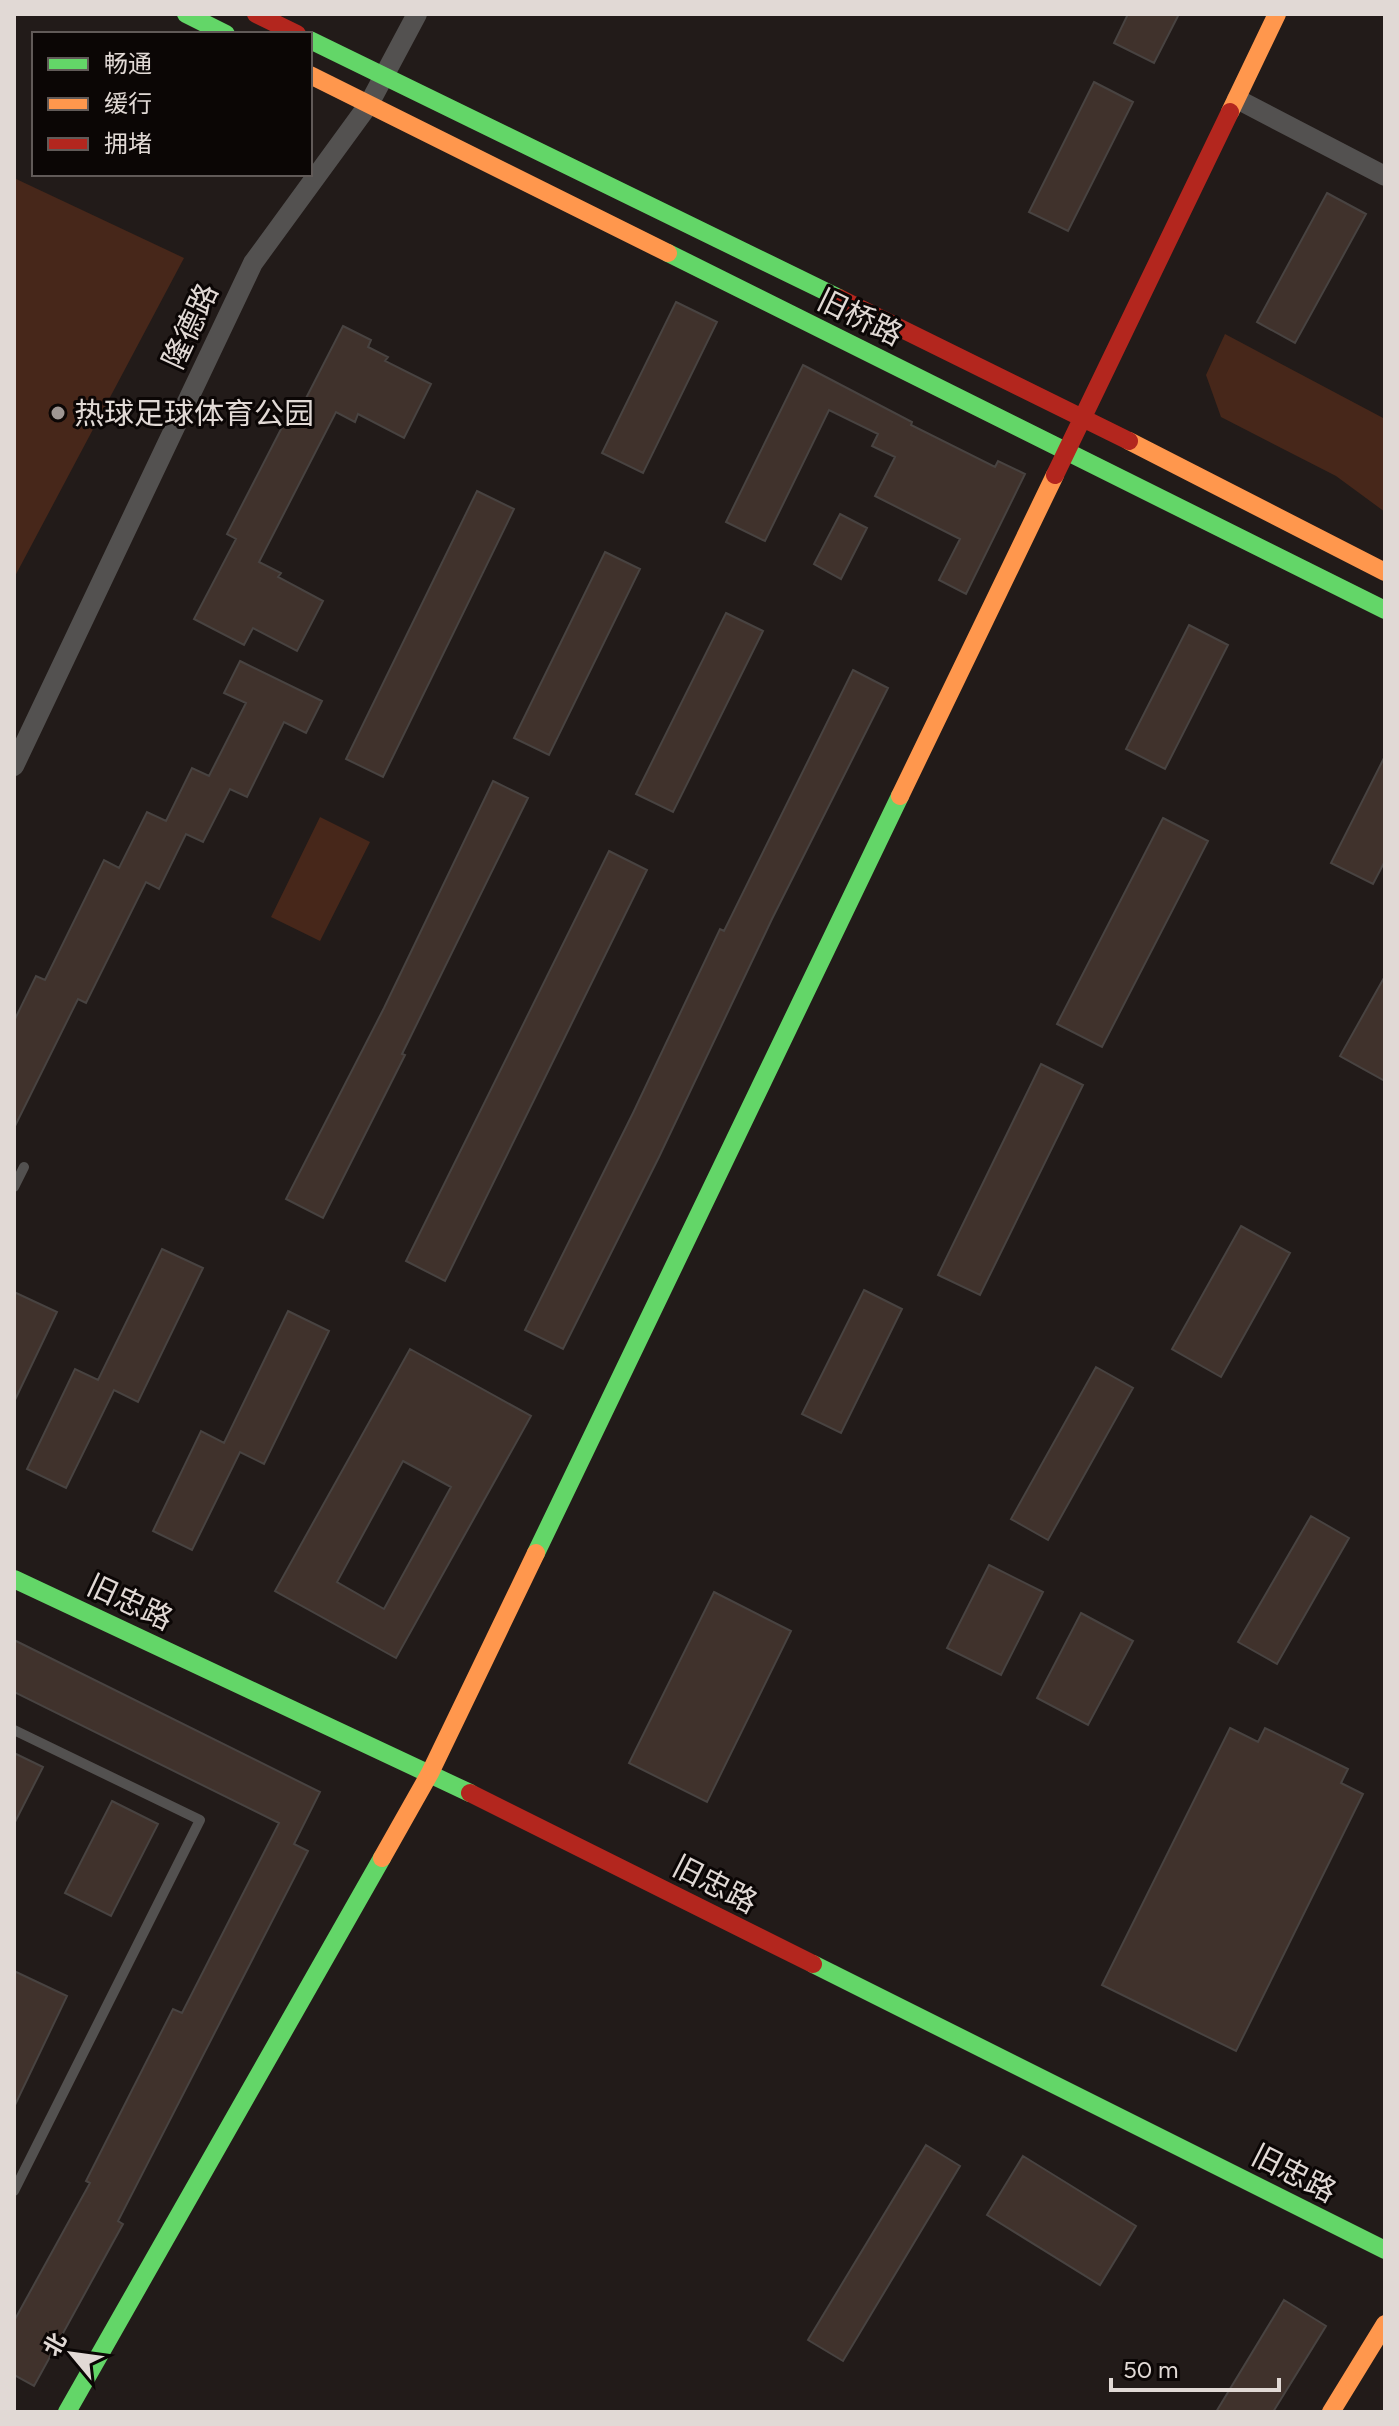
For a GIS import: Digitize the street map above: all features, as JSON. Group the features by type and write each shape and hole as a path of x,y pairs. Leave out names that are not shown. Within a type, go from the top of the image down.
{"street":[{"path":"186,14 222,32"},
{"path":"256,14 293,32"},
{"name":"隆德路","path":"15,762 253,263 369,104 417,14"},
{"path":"67,2412 430,1773 1277,14"},
{"name":"旧桥路","path":"312,41 1084,418 1385,572"},
{"name":"旧桥路","path":"312,76 1385,610"},
{"path":"1237,99 1385,176"},
{"name":"旧忠路","path":"14,1579 430,1773 1385,2250"},
{"path":"1331,2412 1385,2324"}],"lane":[{"path":"14,1187 24,1167"},
{"path":"14,1730 200,1820 14,2191"}],"shaded area":[{"name":"热球足球体育公园","path":"14,178 184,258 14,578"},
{"path":"1225,334 1385,419 1385,512 1336,476 1221,417 1206,375"},
{"path":"320,817 370,842 320,941 271,917"}],"building":[{"path":"1128,14 1179,14 1154,63 1114,43"},
{"path":"1094,82 1133,102 1068,231 1029,212"},
{"path":"1327,193 1366,214 1295,343 1257,322"},
{"path":"676,302 717,322 643,473 602,453"},
{"path":"343,326 371,340 368,347 388,357 385,361 431,384 404,438 358,414 355,422 336,412 259,562 281,573 278,577 323,601 297,651 253,628 244,645 194,619 236,539 227,534 295,402 302,406"},
{"path":"803,365 995,467 998,461 1025,474 966,594 939,580 960,539 875,496 895,457 872,446 878,434 829,410 765,541 726,522"},
{"path":"477,491 514,509 383,777 346,759"},
{"path":"840,514 867,528 841,579 814,564"},
{"path":"605,552 640,569 549,755 514,738"},
{"path":"726,613 763,631 673,812 636,794"},
{"path":"1189,625 1228,645 1165,769 1126,749"},
{"path":"240,661 322,701 306,733 284,722 247,797 230,789 203,842 186,834 159,889 146,882 86,1003 78,999 14,1128 14,1021 36,976 45,980 104,860 119,868 147,812 166,821 192,768 209,776 246,703 224,693"},
{"path":"853,670 888,688 563,1349 525,1330 720,929 724,931"},
{"path":"1385,756 1385,861 1373,884 1331,863"},
{"path":"493,781 528,798 323,1218 286,1199 384,1008"},
{"path":"1163,818 1208,841 1102,1047 1057,1024"},
{"path":"609,851 647,870 445,1281 406,1261"},
{"path":"1385,976 1385,1081 1340,1056"},
{"path":"1041,1064 1083,1085 980,1295 938,1275"},
{"path":"1241,1226 1290,1253 1221,1377 1172,1349"},
{"path":"162,1249 203,1268 138,1402 114,1390 66,1488 27,1469 75,1369 98,1380"},
{"path":"864,1290 902,1309 841,1433 802,1414"},
{"path":"14,1292 57,1312 14,1402"},
{"path":"288,1311 329,1331 264,1464 240,1452 192,1550 153,1531 201,1431 224,1443"},
{"path":"410,1349 531,1416 396,1658 275,1591","holes":["403,1461 451,1487 384,1609 337,1582"]},
{"path":"1096,1367 1133,1388 1048,1540 1011,1519"},
{"path":"1311,1516 1349,1538 1277,1664 1238,1642"},
{"path":"989,1565 1043,1592 1001,1675 947,1648"},
{"path":"714,1592 791,1631 707,1802 629,1763"},
{"path":"1081,1613 1133,1641 1088,1725 1037,1698"},
{"path":"14,1640 320,1792 294,1844 308,1851 118,2221 123,2224 34,2386 14,2375 14,2321 90,2183 86,2181 173,2009 182,2013 279,1823 14,1692"},
{"path":"1230,1728 1258,1742 1265,1728 1348,1769 1341,1783 1363,1794 1236,2051 1102,1985"},
{"path":"14,1753 43,1767 14,1824"},
{"path":"112,1801 158,1824 111,1916 65,1893"},
{"path":"14,1971 67,1996 14,2107"},
{"path":"926,2145 960,2166 843,2361 808,2340"},
{"path":"1023,2156 1136,2226 1100,2285 987,2215"},
{"path":"1284,2300 1326,2326 1273,2412 1216,2412"}],"traffic: fast":[{"path":"186,14 222,32"},
{"path":"312,41 839,298"},
{"path":"668,253 1385,610"},
{"path":"536,1553 900,796"},
{"path":"14,1579 470,1793"},
{"path":"67,2412 382,1858"},
{"path":"813,1964 1385,2250"}],"traffic: slow":[{"path":"1230,112 1277,14"},
{"path":"312,76 668,253"},
{"path":"1129,441 1385,572"},
{"path":"900,796 1055,475"},
{"path":"382,1858 430,1773 536,1553"},
{"path":"1331,2412 1385,2324"}],"traffic: jam":[{"path":"256,14 293,32"},
{"path":"1055,475 1230,112"},
{"path":"839,298 1129,441"},
{"path":"470,1793 813,1964"}],"place":[{"name":"热球足球体育公园","path":"58,413"}]}
